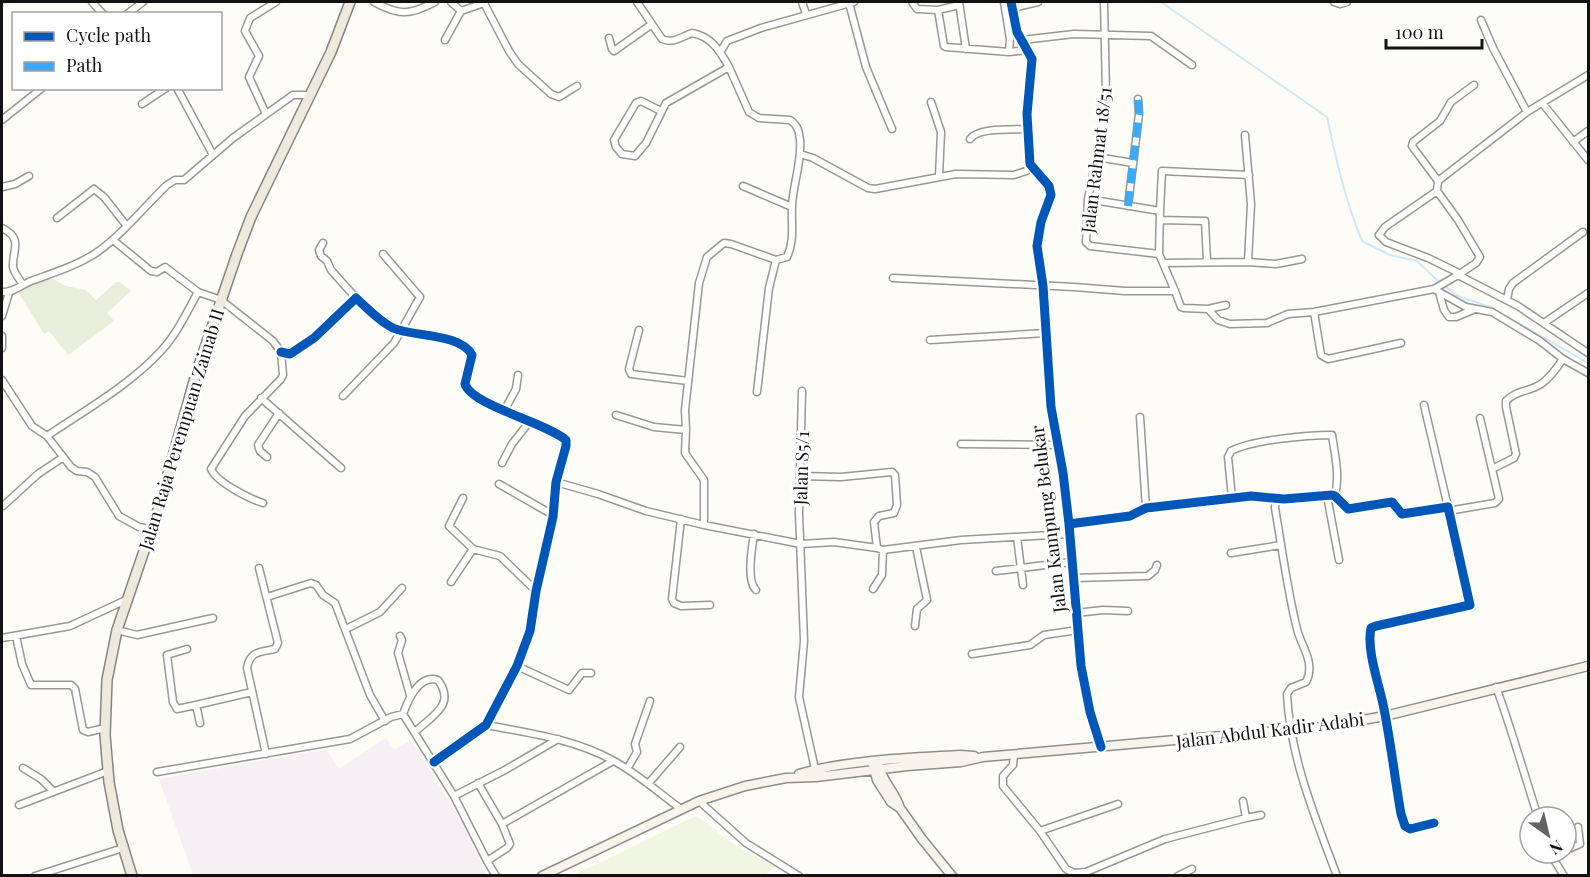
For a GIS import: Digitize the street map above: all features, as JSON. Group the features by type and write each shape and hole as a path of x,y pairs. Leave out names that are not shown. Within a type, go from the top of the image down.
{"main road":[{"name":"Jalan Raja Perempuan Zainab II","path":"132,876 118,830 108,771 105,728 107,680 117,630 151,530 196,374 251,217 331,52 350,2"},
{"path":"1012,5 1017,32 1032,59 1026,114 1032,169"},
{"name":"Jalan Kampung Belukar","path":"1032,169 1049,186 1051,195 1041,222 1037,246 1043,286 1051,407 1069,524 1081,666 1090,712 1101,747"},
{"name":"Jalan Abdul Kadir Adabi","path":"786,778 816,777 876,766 960,755 983,757 1292,730 1386,716 1588,666"},
{"path":"876,766 877,780 891,802 900,808 952,876"},
{"name":"Jalan Abdul Kadir Adabi","path":"542,876 699,801 745,786 786,778 815,769 876,766"}],"street":[{"path":"129,12 143,2"},
{"path":"266,114 249,77 259,56 245,31 250,18 276,2"},
{"path":"374,2 391,10 407,13 435,2"},
{"path":"451,2 461,11"},
{"path":"445,40 461,11 485,2 509,51 519,64 551,94 559,97 577,86"},
{"path":"637,2 662,39 674,41 692,33 706,38 721,51 749,112 753,116 790,120 795,123 798,130 800,154 792,207 792,236 789,253 784,259 776,260 727,243 719,246 707,257 699,283 685,410 685,453 704,480 704,525"},
{"path":"802,2 806,14"},
{"path":"721,51 727,41 806,14 851,2 866,67 892,129"},
{"path":"912,2 917,9 938,10 959,4 966,49"},
{"path":"1004,2 1010,39 1009,52"},
{"path":"1012,5 1038,2"},
{"name":"Jalan Rahmat 18/51","path":"1104,2 1106,94 1088,199 1086,242 1090,246 1159,254"},
{"path":"1334,2 1341,4 1347,2"},
{"path":"938,10 944,46 1009,52 1028,50"},
{"path":"1481,20 1527,112"},
{"path":"609,38 614,51 652,24"},
{"path":"1023,40 1074,34 1150,36 1192,65"},
{"path":"661,111 641,101 636,103 614,140 622,154 635,156 646,142 661,111 670,100 729,67"},
{"path":"1438,181 1527,112 1588,75"},
{"path":"1208,309 1218,320 1230,324 1267,323 1288,314 1314,312 1437,289 1479,260 1479,254 1437,191 1438,181 1412,146 1413,142 1440,122 1451,102 1474,85"},
{"path":"2,120 40,90"},
{"path":"142,104 163,90"},
{"path":"178,90 213,155"},
{"path":"2,316 5,292 81,262 113,240 167,185 175,180 184,180 213,155 293,95 310,95"},
{"path":"1128,206 1139,114 1138,99"},
{"path":"931,102 941,132 939,176"},
{"path":"1543,104 1588,160"},
{"path":"970,139 982,131 1029,129"},
{"path":"1573,142 1588,131"},
{"path":"1245,135 1249,175 1251,246 1248,262"},
{"path":"800,154 813,158 868,188 875,189 939,176 1018,174 1032,169"},
{"path":"1096,157 1134,163"},
{"path":"1226,305 1208,309 1181,307 1159,254 1162,171 1249,175"},
{"path":"2,187 15,184 29,176"},
{"path":"743,186 792,207"},
{"path":"57,218 94,189 126,225"},
{"path":"1437,191 1385,227 1379,235 1386,242 1428,258 1507,300 1588,353"},
{"path":"1088,199 1160,211"},
{"path":"1160,220 1205,221 1207,261"},
{"path":"2,228 10,233 16,246 13,269 23,285"},
{"path":"1507,300 1509,289 1513,284 1583,232"},
{"path":"113,240 151,271 157,272 165,267 198,292 221,301 273,341 281,352 283,375 281,379 245,416 212,471 218,478 252,500 263,503"},
{"path":"323,243 319,250 331,270 356,298 391,327 447,339 469,349 472,355 465,381 467,389 504,411 530,421 566,440 556,482 553,514 536,591 530,631 517,666 486,725 434,762"},
{"path":"343,396 388,351 402,331 420,297 383,254"},
{"path":"1164,263 1207,261 1276,264 1302,259"},
{"path":"757,392 769,288 776,260"},
{"path":"893,278 1125,291 1175,291"},
{"path":"1437,289 1458,304 1491,312 1588,373"},
{"path":"1437,289 1444,310 1449,317 1456,317 1476,309"},
{"path":"47,436 135,375 162,350 198,292"},
{"path":"1544,323 1588,293"},
{"path":"281,352 290,354 314,338 356,298"},
{"path":"1314,312 1323,358 1328,359 1401,343"},
{"path":"639,330 629,369 631,375 688,381"},
{"path":"930,339 1046,333"},
{"path":"2,336 2,348"},
{"path":"1492,469 1514,458 1516,454 1506,401 1517,392 1540,385 1555,371 1563,359"},
{"path":"504,411 516,389 518,375"},
{"path":"2,380 32,426 47,436 62,458 74,470 87,472 95,477 119,516 139,527 151,530"},
{"name":"Jalan S5/1","path":"802,392 800,476 804,641 799,697 815,769"},
{"path":"261,398 341,468"},
{"path":"1424,405 1470,604 1371,628 1373,660 1386,716 1398,797 1405,826 1413,829 1434,823"},
{"path":"267,457 260,451 258,445 279,413"},
{"path":"616,415 654,426 686,430"},
{"path":"1140,417 1146,508"},
{"path":"1069,524 1130,516 1146,508 1258,496 1276,498 1335,496 1348,509 1392,502 1402,514 1498,501 1480,417"},
{"path":"502,462 512,444 530,421"},
{"path":"1232,498 1228,457 1231,451 1277,440 1321,435 1332,435 1338,470 1335,496"},
{"path":"961,444 1058,445"},
{"path":"3,506 38,474 62,458"},
{"path":"800,476 842,477 892,471 895,475 897,505 894,513 879,516 874,522 880,549 882,575 873,589"},
{"path":"556,482 646,511 801,544 834,543 880,549 916,547 961,540 1069,534"},
{"path":"499,484 553,514"},
{"path":"1327,495 1339,560"},
{"path":"463,498 458,511 448,525 473,549 500,556 514,567 536,591"},
{"path":"1276,498 1275,508 1281,545 1297,630 1307,652 1309,675 1306,682 1291,688 1287,694 1292,730 1307,798 1337,876"},
{"path":"681,519 672,599 674,603 681,606 710,605"},
{"path":"754,534 751,584 756,590"},
{"path":"1017,537 1023,585"},
{"path":"1231,553 1281,545"},
{"path":"915,626 917,609 927,600 916,547"},
{"path":"451,582 473,549"},
{"path":"996,571 1071,562"},
{"path":"1073,578 1148,576 1157,565"},
{"path":"259,568 278,645 275,649 256,652 250,657 247,668 266,754"},
{"path":"267,597 314,584 323,595 335,603 370,694 385,721"},
{"path":"345,629 380,612 402,588"},
{"path":"2,638 70,626 126,600"},
{"path":"1076,613 1103,610 1128,611"},
{"path":"117,630 137,634 213,618"},
{"path":"972,654 1030,645 1045,634 1078,630"},
{"path":"14,636 31,685 71,685 75,689 83,730 88,732 105,728"},
{"path":"400,636 402,640 398,656 410,695"},
{"path":"187,650 167,655 173,702 177,709 252,692"},
{"path":"517,666 569,690 582,673 591,673"},
{"path":"157,772 350,739 402,714 410,695 433,678 438,680 446,693 445,702 415,732"},
{"path":"1496,687 1534,805"},
{"path":"627,769 637,752 635,744 650,701"},
{"path":"196,705 200,723"},
{"path":"402,714 454,795 496,876"},
{"path":"486,725 558,739 587,748 627,769 681,809"},
{"path":"454,795 558,739"},
{"path":"648,784 680,747"},
{"path":"1014,754 1013,765 1003,776 1003,786 1040,831 1058,860 1066,869 1074,873 1086,872 1165,839 1261,815"},
{"path":"502,824 614,761"},
{"path":"23,768 41,779 53,791"},
{"path":"19,805 108,771"},
{"path":"478,783 502,824 510,844 487,861"},
{"path":"699,801 746,843 799,876"},
{"path":"1244,801 1246,818"},
{"path":"1040,831 1118,804"},
{"path":"1578,827 1580,844 1578,845"},
{"path":"35,876 123,848"},
{"path":"1178,876 1192,869"}],"shaded area":[{"path":"386,738 394,750 411,740 463,824 487,875 193,875 159,779 326,749 339,769"}],"green space":[{"path":"49,277 66,286 86,290 96,300 116,282 120,282 131,291 107,313 114,321 68,355 49,331 44,334 17,290"},
{"path":"696,816 742,850 775,866 764,876 574,875"}],"waterway":[{"path":"2,6 6,2"},
{"path":"1161,2 1327,117 1346,195 1362,241 1390,255 1417,261 1458,296 1490,307 1588,363"}],"marked path":[{"path":"1128,206 1139,114 1138,99"}],"cycle path":[{"path":"1011,2 1017,32 1032,59 1027,114 1030,164 1049,186 1051,195 1041,222 1037,246 1043,286 1051,407 1063,473 1069,524 1081,666 1090,712 1101,747"},
{"path":"281,352 290,354 314,338 356,298 393,328 447,339 466,348 472,355 465,384 470,392 566,440 556,482 553,517 536,591 530,631 517,666 486,725 434,762"},
{"path":"1069,524 1130,516 1146,508 1251,496 1284,499 1332,495 1348,509 1392,502 1402,514 1448,507 1470,605 1376,626 1371,628 1370,637 1372,658 1384,709 1401,814 1405,826 1410,829 1434,823"}]}
